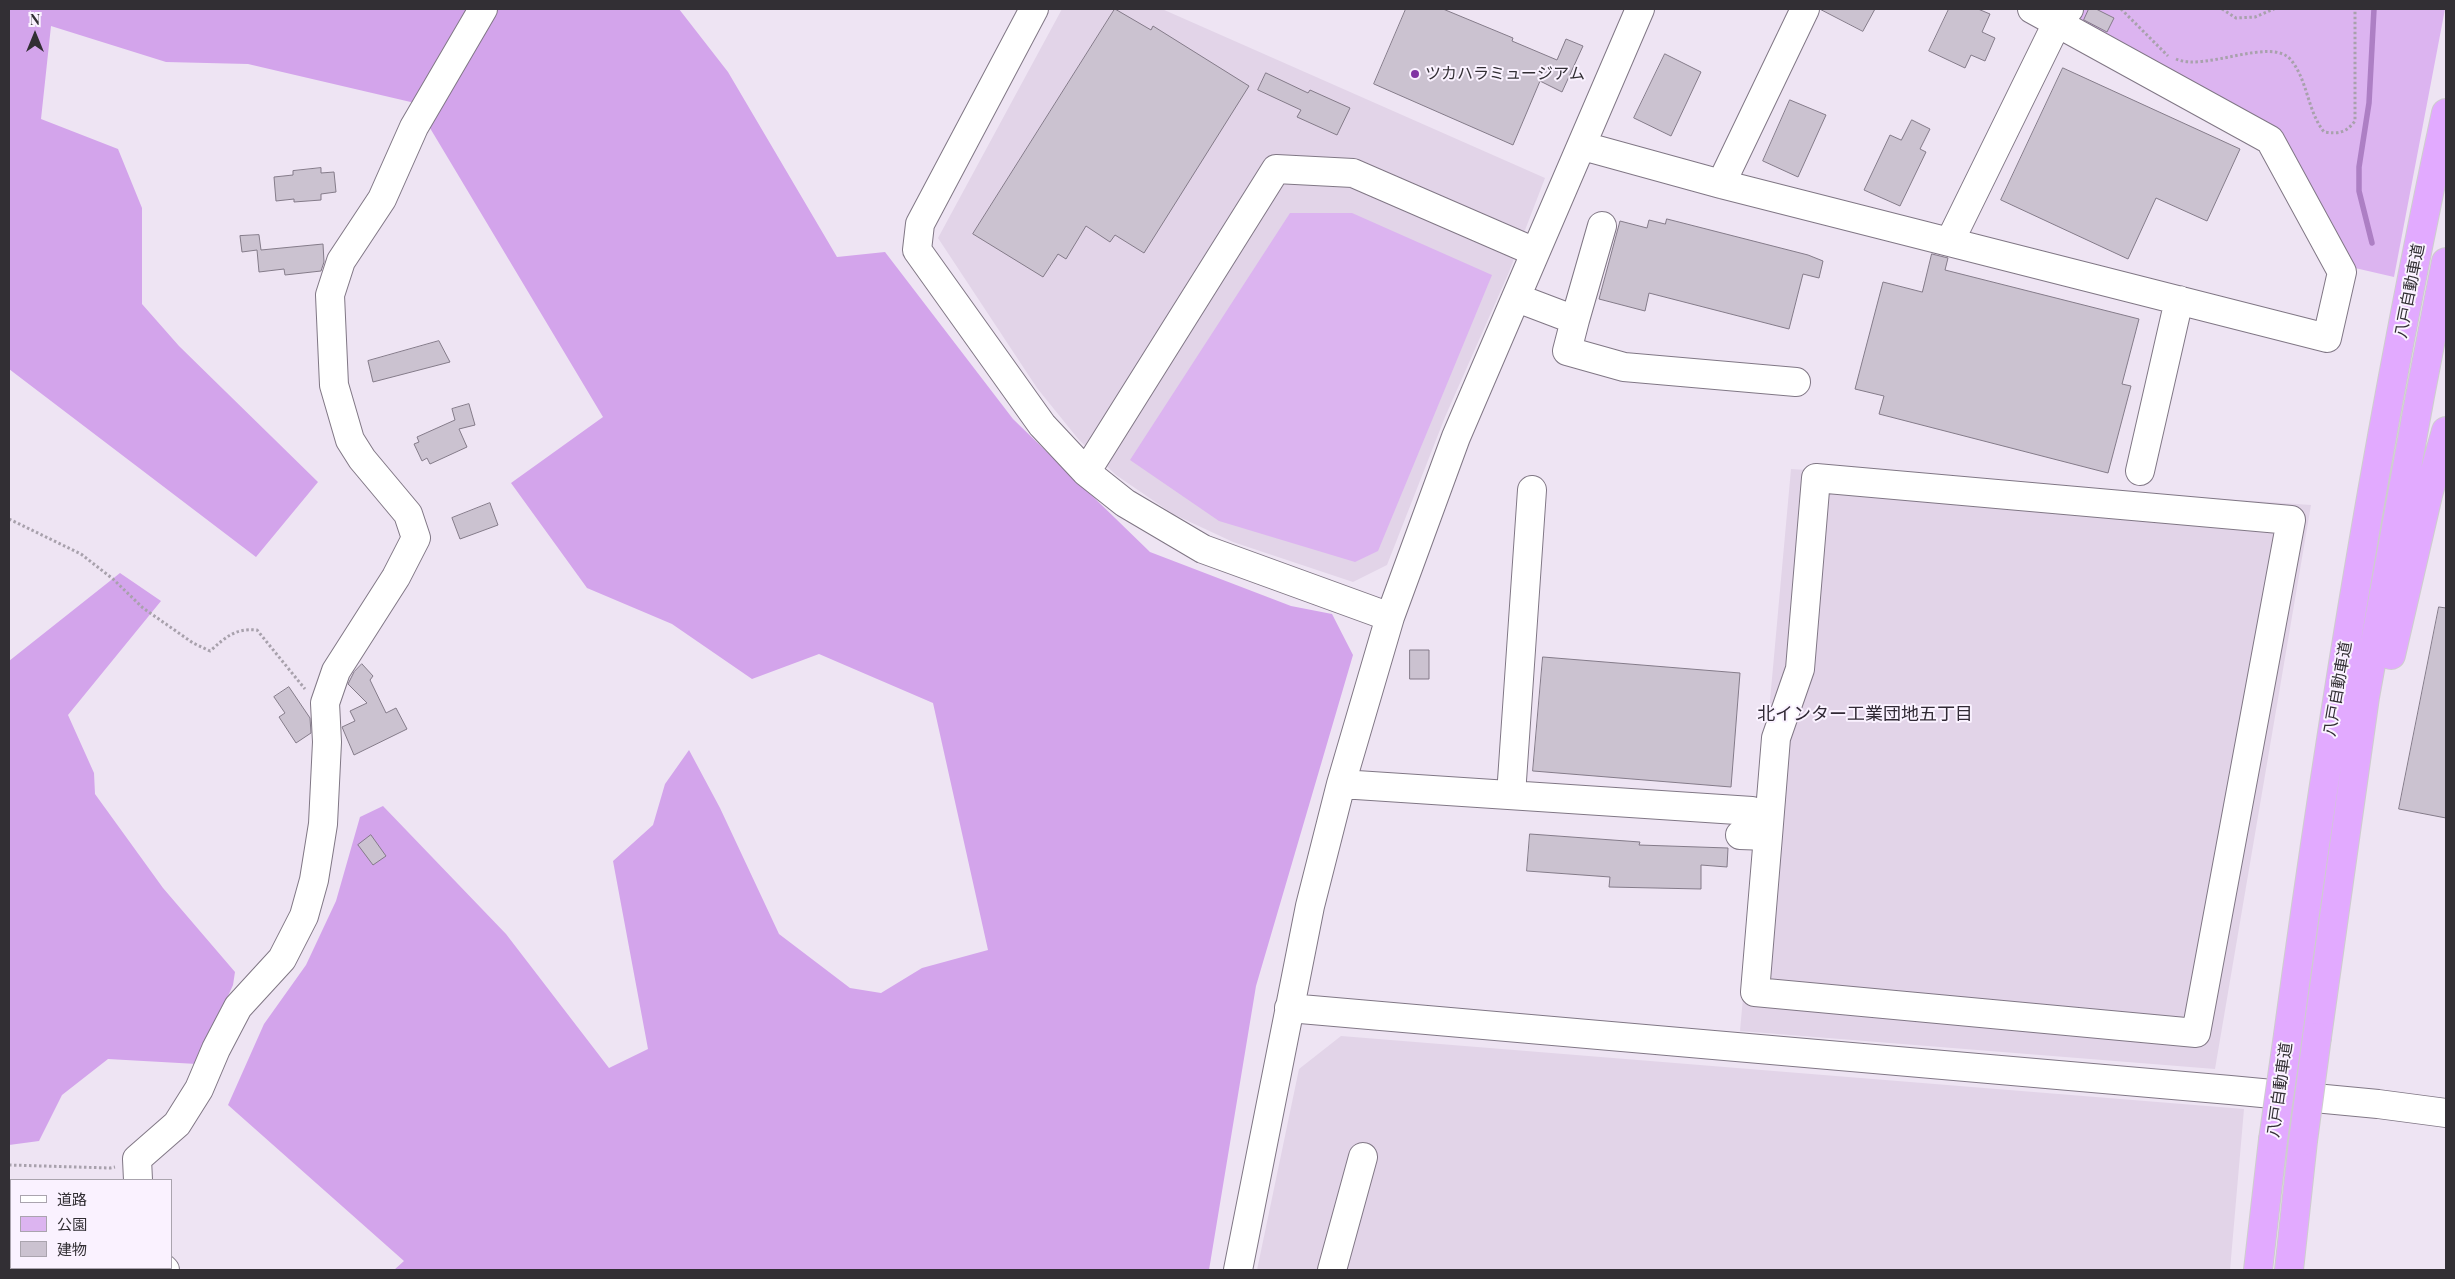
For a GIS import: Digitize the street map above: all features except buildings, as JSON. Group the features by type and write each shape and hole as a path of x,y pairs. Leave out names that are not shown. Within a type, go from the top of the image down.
{"highway":[{"name":"八戸自動車道","path":"2258,1270 2273,1140 2322,790 2347,637 2421,229 2446,113"},
{"name":"八戸自動車道","path":"2288,1270 2317,1037 2366,697 2446,262"},
{"path":"2324,987 2364,829 2386,676 2428,495 2446,430"}],"street":[{"path":"137,1170 177,1124 199,1089 216,1049 238,1007 282,959 304,916 314,880 323,824 327,742 325,703 336,671 396,577 416,538 408,514 362,459 350,440 334,385 330,295 341,261 382,199 414,127 483,9"},
{"path":"1034,9 920,224 917,250 1042,425 1086,472 1125,504 1202,549 1390,617"},
{"path":"1238,1270 1310,906 1340,784 1390,617 1456,437 1517,298 1535,252 1583,146 1640,9"},
{"path":"1721,184 1804,9"},
{"path":"1583,146 1721,184 2327,338 2342,272 2270,140 2063,16 2032,9"},
{"path":"1950,241 2063,16"},
{"path":"1086,472 1276,169 1352,173 1535,252"},
{"path":"1602,226 1567,351 1624,367 1796,382"},
{"path":"1517,298 1575,320"},
{"path":"2140,471 2178,300"},
{"path":"1816,478 2291,520 2196,1033 1755,992 1768,836 1776,738 1800,669 1816,478"},
{"path":"1512,795 1532,490"},
{"path":"1340,784 1752,811"},
{"path":"1740,835 1768,836"},
{"path":"1289,1008 2230,1090 2378,1104 2446,1113"},
{"path":"1332,1270 1363,1157"}],"path":[{"path":"2121,9 2168,56 2182,62 2196,63 2267,51 2281,53 2290,58 2298,73 2314,120 2324,132 2338,134 2349,129 2355,121 2355,9"},
{"path":"2222,9 2236,18 2255,17 2274,9"},
{"path":"9,518 81,554 113,579 143,608 193,643 210,651 226,637 242,629 257,630 312,698 325,703"},
{"path":"9,1165 137,1170"}],"shaded area":[{"path":"9,9 679,9 728,72 837,257 885,252 1013,419 1150,552 1291,606 1332,614 1353,655 1256,986 1209,1270 394,1270 404,1261 228,1105 264,1024 306,965 336,901 360,817 383,806 506,934 609,1068 648,1049 613,861 653,825 665,784 689,750 720,808 779,934 850,988 881,993 922,968 988,950 933,703 819,654 752,679 672,624 587,588 511,483 603,417 415,103 248,64 166,62 51,26 41,119 118,149 142,208 142,304 179,346 318,482 256,557 9,369"},
{"path":"1062,9 1162,9 1545,178 1509,272 1445,417 1387,565 1353,582 1233,542 1173,514 1116,475 1079,440 1037,388 938,238"},
{"path":"1791,469 2311,505 2215,1069 1740,1031"},
{"path":"120,573 161,601 68,715 94,773 95,794 163,888 235,972 233,985 197,1064 108,1059 62,1095 39,1141 9,1145 9,661"},
{"path":"1341,1036 2244,1109 2230,1270 1257,1270 1299,1069"},
{"path":"10,1190 10,1269 139,1270 9,1270"}],"green space":[{"path":"2052,9 2445,9 2394,277 2355,268 2278,133"},
{"path":"1290,213 1352,213 1492,275 1378,551 1355,562 1219,521 1130,460"}],"waterway":[{"path":"2372,243 2359,191 2359,167 2369,103 2374,9"}],"place":[{"name":"ツカハラミュージアム","path":"1415,74"}],"district":[{"name":"北インター工業団地五丁目","path":"1865,714"}]}
